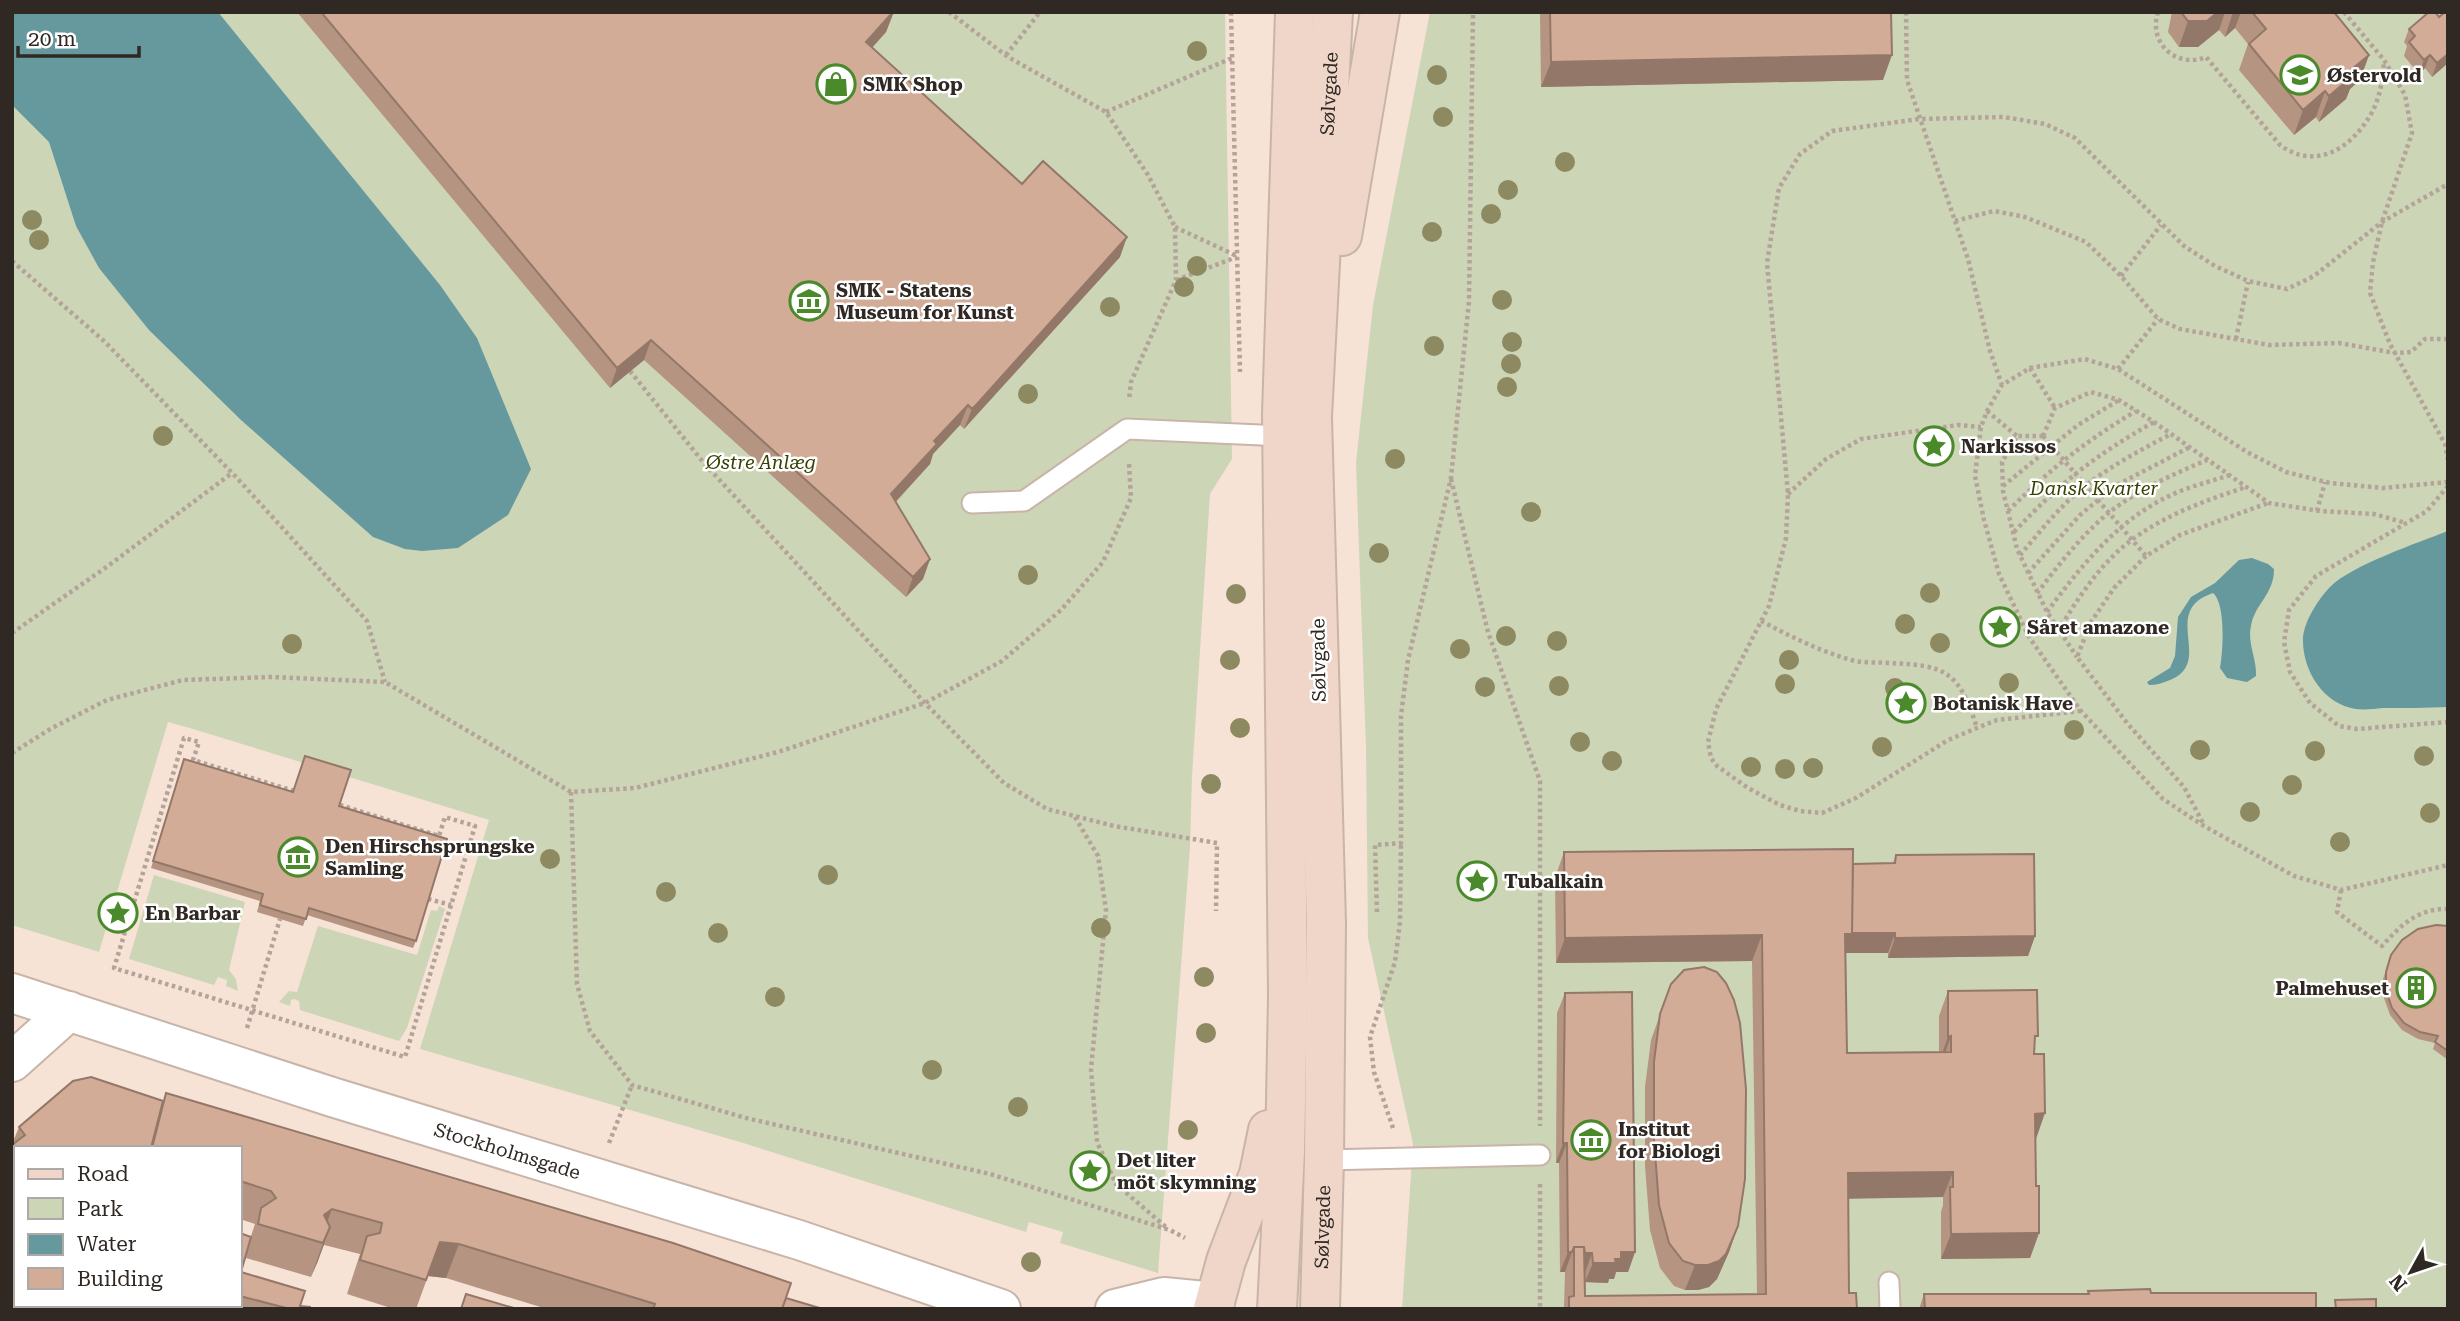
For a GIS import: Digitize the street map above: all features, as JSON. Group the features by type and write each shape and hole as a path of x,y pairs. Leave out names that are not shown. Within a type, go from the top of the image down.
{"street":[{"name":"Sølvgade","path":"1277,1309 1285,1152 1297,427 1295,12"},
{"name":"Sølvgade","path":"1320,1309 1326,923 1297,427 1333,12"},
{"path":"1297,427 1380,12"},
{"name":"Stockholmsgade","path":"12,993 597,1180 799,1240 1001,1309"},
{"name":"Sølvgade","path":"1214,1305 1226,1261 1259,1174 1288,996"},
{"path":"12,1062 69,1011"},
{"path":"1115,1309 1164,1297 1214,1305"}],"lane":[{"path":"972,503 1024,501 1127,429 1242,433 1297,427"},
{"path":"1324,1160 1540,1155"},
{"path":"1889,1282 1890,1309"}],"path":[{"path":"12,753 51,728 107,700 183,680 272,677 385,682 571,792 635,788 778,752 925,703 1002,661 1060,610 1103,562 1131,498 1127,429 1131,382 1176,280 1175,227 1148,175 1106,112 1006,55 949,12"},
{"path":"1006,55 1040,12"},
{"path":"1231,12 1242,433"},
{"path":"1404,1158 1374,1072 1370,1037 1395,962 1400,922 1401,716 1407,672 1451,478 1469,301 1473,12"},
{"path":"1906,12 1907,80 1968,259 1990,351 2002,385"},
{"path":"2158,12 2156,32 2166,51 2185,61 2206,57 2280,145 2292,154 2304,158 2319,158 2330,154 2364,124 2383,79 2384,60"},
{"path":"2344,12 2384,60 2405,95 2412,133 2382,222 2373,262 2370,293 2395,353 2445,444 2448,460"},
{"path":"1106,112 1232,58"},
{"path":"2081,711 1997,720 1948,740 1856,799 1822,813 1800,811 1780,805 1748,788 1717,766 1712,758 1708,742 1716,709 1769,606 1786,538 1788,494 1767,263 1779,188 1800,154 1832,131 1919,119 2004,117 2045,124 2075,138 2184,246 2215,266 2248,281 2287,289 2314,276 2382,222 2448,184"},
{"path":"1955,221 1994,211 2025,217 2086,242 2121,275 2158,319 2180,329 2269,345 2339,343 2395,353 2411,352 2425,339 2448,339"},
{"path":"2121,275 2161,225"},
{"path":"1175,227 1237,256"},
{"path":"1176,280 1237,256"},
{"path":"12,261 104,341 232,473 367,621 385,682"},
{"path":"2236,339 2248,281"},
{"path":"2118,369 2158,319"},
{"path":"2448,484 2383,488 2325,482 2286,472 2247,452 2118,369 2085,359 2030,368 2002,385 1981,427 1975,476 1999,574 2029,637 2081,711 2163,799 2204,826 2294,876 2342,890 2448,865"},
{"path":"2030,368 2055,408"},
{"path":"630,371 703,462 925,703 1004,783 1046,809 1114,826 1217,844 1216,911"},
{"path":"2043,436 2055,408 2091,392 2119,400 2190,446 2269,503 2317,511 2374,514 2406,524"},
{"path":"2003,486 2050,445 2119,400"},
{"path":"1987,411 2017,436 2043,436"},
{"path":"2008,511 2086,441 2136,411"},
{"path":"2013,533 2074,473 2113,445 2154,422"},
{"path":"1788,494 1826,459 1861,439 1958,425 1981,427"},
{"path":"2020,555 2064,505 2085,486 2172,434"},
{"path":"2017,436 2002,462 2003,486 2013,533 2037,593 2059,631 2127,723 2184,787 2204,826"},
{"path":"2043,436 2146,556"},
{"path":"2028,573 2055,541 2097,500 2138,472 2190,446"},
{"path":"2037,593 2078,542 2109,513 2168,476 2208,459"},
{"path":"12,633 108,566 232,473"},
{"path":"2047,612 2077,571 2120,527 2154,504 2182,490 2230,475"},
{"path":"1451,478 1488,632 1540,781 1540,1309"},
{"path":"2317,511 2325,482"},
{"path":"2448,484 2427,511 2316,576 2289,610 2284,642 2290,672 2310,704 2339,726 2357,729 2448,722"},
{"path":"2059,631 2091,583 2132,540 2171,516 2246,487"},
{"path":"2077,657 2091,622 2114,588 2146,556 2180,535 2269,503"},
{"path":"1761,621 1822,652 1859,662 1917,664 1945,672 1960,686 1977,728"},
{"path":"294,791 193,760 199,742 184,738 114,968 405,1057 475,826 445,817 439,836 340,805"},
{"path":"571,792 577,984 590,1031 632,1085 746,1118 990,1174 1170,1230 1185,1238"},
{"path":"1074,816 1098,856 1106,910 1091,1069 1097,1142 1115,1184 1170,1230"},
{"path":"1377,912 1374,845 1401,843"},
{"path":"2342,890 2337,912 2382,946 2401,926 2421,913 2448,909"},
{"path":"428,899 451,905"},
{"path":"235,1066 280,919"},
{"path":"597,1180 632,1085"}],"green space":[{"name":"Østre Anlæg","path":"12,12 1225,12 1232,459 1210,494 1190,847 1158,1273 1060,1243 1063,1232 1029,1222 1026,1232 740,1142 420,1049 489,820 193,729 168,722 99,952 12,925"},
{"name":"Botanisk Have","path":"1430,12 2448,12 2448,1309 1402,1309 1413,1144 1368,938 1366,748 1356,463 1373,305"},
{"path":"154,875 245,902 229,970 236,979 238,991 226,986 227,980 218,977 214,985 129,959"},
{"path":"439,906 445,909 407,1028 399,1041 300,1010 299,1001 294,999 291,1000 290,1006 279,1002 289,991 297,992 318,926 417,955 431,910 437,911"}],"water":[{"path":"12,12 218,12 440,285 477,338 531,469 508,515 458,548 422,551 405,549 373,537 241,420 149,330 99,268 76,226 49,142 12,105"},
{"path":"2448,531 2448,707 2359,709 2344,706 2324,693 2306,662 2303,638 2309,617 2317,603 2331,586 2354,570"},
{"path":"2252,558 2274,569 2271,586 2256,611 2251,626 2250,639 2256,676 2247,682 2227,678 2220,668 2222,617 2213,593 2197,601 2190,612 2188,661 2183,672 2167,681 2149,685 2147,682 2170,668 2175,656 2178,617 2191,597 2215,583 2239,560"}],"building":[{"name":"SMK - Statens Museum for Kunst","path":"321,12 893,12 866,42 1022,184 1043,161 1127,237 977,404 972,409 968,405 934,441 937,444 891,494 930,559 913,577 651,340 617,368"},
{"path":"1550,12 1891,12 1892,55 1551,62"},
{"path":"2181,12 2218,12 2207,21 2188,21"},
{"path":"2252,12 2334,12 2369,55 2352,69 2355,74 2329,96 2325,91 2303,110 2249,44 2266,29"},
{"path":"2429,12 2435,12 2439,17 2448,12 2448,54 2437,63 2430,55 2424,60 2409,42 2415,36 2409,29"},
{"name":"Den Hirschsprungske Samling","path":"305,756 351,770 339,806 447,839 416,941 309,908 306,919 282,912 260,905 263,894 153,861 184,759 293,792"},
{"path":"1853,849 1852,934 1845,934 1847,1053 1951,1052 1951,1036 1948,1037 1948,991 2037,990 2038,1036 2035,1036 2034,1054 2044,1054 2045,1113 2035,1114 2039,1233 1951,1234 1950,1187 1953,1187 1953,1172 1848,1173 1849,1293 1856,1293 1857,1309 1569,1309 1569,1297 1574,1296 1574,1247 1584,1247 1585,1296 1766,1294 1762,935 1565,938 1564,852"},
{"path":"2034,854 2035,936 1895,938 1895,933 1852,933 1853,864 1895,863 1896,855"},
{"name":"Palmehuset","path":"2436,925 2448,926 2448,1051 2435,1042 2438,1036 2420,1032 2404,1023 2392,1008 2386,991 2386,972 2391,955 2402,940 2418,929"},
{"path":"1704,967 1717,972 1726,983 1740,1023 1746,1089 1745,1179 1738,1226 1726,1254 1719,1261 1708,1265 1695,1265 1683,1261 1669,1243 1659,1205 1654,1140 1654,1062 1660,1014 1671,984 1684,970"},
{"name":"Institut for Biologi","path":"1632,992 1635,1252 1621,1252 1621,1259 1615,1259 1616,1263 1593,1263 1592,1253 1585,1253 1584,1247 1574,1247 1572,1252 1568,1252 1567,1143 1563,1143 1565,993"},
{"path":"91,1077 163,1101 152,1146 14,1146 12,1241 12,1145 25,1135 19,1127 73,1081"},
{"path":"166,1093 673,1243 791,1283 782,1309 653,1309 655,1304 459,1244 440,1242 426,1280 360,1260 367,1236 380,1233 382,1223 332,1209 324,1215 330,1227 323,1243 258,1224 261,1208 276,1198 271,1191 242,1182 242,1146 153,1146"},
{"path":"242,1234 251,1237 242,1268"},
{"path":"242,1272 305,1291 300,1306 310,1309 290,1309 242,1297"},
{"path":"2150,1289 2151,1293 2316,1293 2316,1309 1925,1309 1924,1294 2089,1294 2088,1291"},
{"path":"466,1294 517,1309 461,1309"},
{"path":"786,1298 823,1309 782,1309"},
{"path":"2376,1299 2376,1309 2336,1309 2335,1300"},
{"path":"110,1307 172,1307 172,1309"}],"place":[{"name":"Østervold","path":"2300,75"},
{"name":"SMK Shop","path":"836,84"},
{"name":"SMK - Statens Museum for Kunst","path":"809,301"},
{"name":"Narkissos","path":"1934,446"},
{"name":"Såret amazone","path":"2000,627"},
{"name":"Botanisk Have","path":"1906,703"},
{"name":"Den Hirschsprungske Samling","path":"298,857"},
{"name":"Tubalkain","path":"1477,881"},
{"name":"En Barbar","path":"118,913"},
{"name":"Palmehuset","path":"2416,988"},
{"name":"Institut for Biologi","path":"1591,1140"},
{"name":"Det liter möt skymning","path":"1090,1171"}],"park label":[{"name":"Dansk Kvarter","path":"2094,488"}]}
